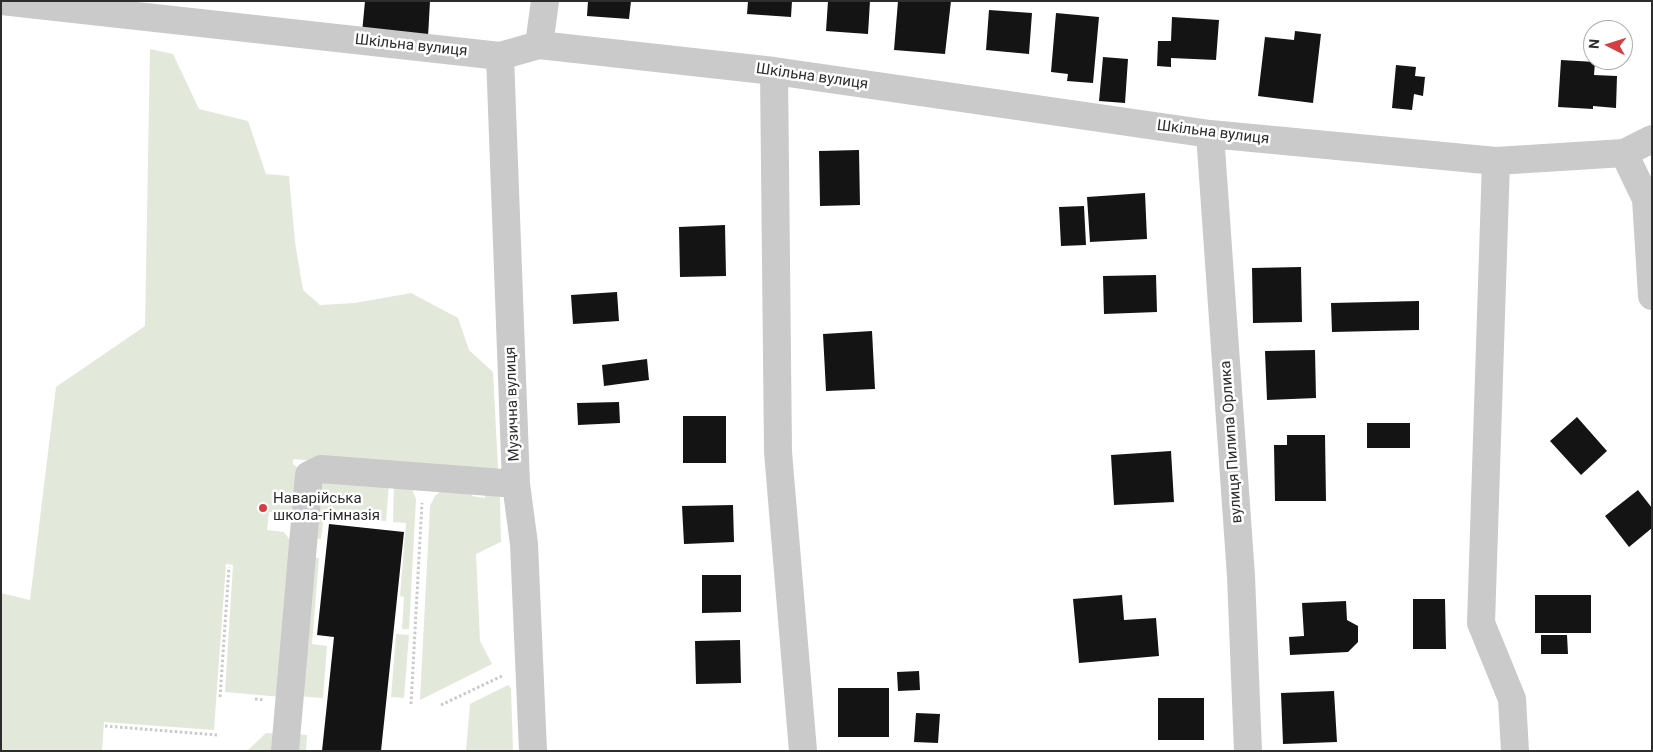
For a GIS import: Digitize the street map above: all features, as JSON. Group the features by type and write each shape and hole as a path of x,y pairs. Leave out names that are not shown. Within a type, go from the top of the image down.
{"street":[{"name":"Шкільна вулиця","path":"1,1 500,56 539,45 774,71 1210,134 1496,161 1624,153"},
{"path":"539,45 545,1"},
{"name":"Музична вулиця","path":"500,56 516,484 524,544 533,751"},
{"path":"774,71 778,452 803,751"},
{"name":"вулиця Пилипа Орлика","path":"1210,134 1241,576 1248,751"},
{"path":"1624,153 1652,139"},
{"path":"1624,153 1652,184"},
{"path":"1624,153 1646,199 1652,296"},
{"path":"1496,161 1481,623 1512,699 1515,751"},
{"path":"286,751 309,475 321,469 516,484"}],"path":[{"path":"411,704 424,478"},
{"path":"220,697 229,567"},
{"path":"441,705 505,674 530,674"},
{"path":"105,726 217,735"}],"shaded area":[{"name":"Наварійська школа-гімназія","path":"150,49 173,54 199,109 248,121 266,174 289,176 295,242 303,290 320,305 355,303 411,293 458,318 469,350 493,372 498,468 483,475 293,459 293,464 301,470 297,505 286,513 269,512 267,530 284,532 296,548 282,697 225,692 233,565 226,564 214,730 104,722 102,751 1,751 1,593 30,600 56,387 145,326"},
{"path":"330,479 389,483 386,521 328,518 323,522 321,539 310,538 319,487"},
{"path":"394,483 412,489 416,499 409,629 402,629 404,597 400,596 406,523 393,522"},
{"path":"445,488 472,489 472,496 485,498 485,489 500,497 501,542 476,554 480,641 492,664 420,700 430,506 435,496"},
{"path":"309,557 319,558 312,644 327,646 323,698 297,696"},
{"path":"396,634 409,635 404,698 391,697"},
{"path":"508,685 511,688 513,751 466,751 470,704"},
{"path":"266,733 281,734 279,751 247,751"},
{"path":"294,734 307,735 306,751 293,751"}],"building":[{"path":"365,1 430,1 428,37 362,33"},
{"path":"588,1 631,1 629,19 587,16"},
{"path":"748,1 792,1 791,17 747,14"},
{"path":"828,1 870,1 868,34 826,31"},
{"path":"898,1 951,1 945,54 894,50"},
{"path":"989,10 1032,13 1029,54 986,50"},
{"path":"1056,13 1099,17 1093,83 1067,81 1068,74 1051,72"},
{"path":"1172,17 1219,20 1216,60 1171,58 1171,67 1157,66 1158,41 1171,41"},
{"path":"1295,31 1321,34 1313,103 1258,96 1265,37 1294,40"},
{"path":"1103,57 1128,59 1125,103 1099,101"},
{"path":"1561,60 1583,61 1583,70 1594,70 1594,75 1617,76 1616,108 1593,106 1593,109 1558,107"},
{"path":"1396,65 1416,67 1415,76 1425,77 1423,96 1414,94 1412,110 1392,108"},
{"path":"859,150 860,205 820,206 819,151"},
{"path":"1145,193 1147,239 1090,242 1087,197"},
{"path":"1084,206 1086,245 1061,246 1059,207"},
{"path":"725,225 726,276 680,277 679,227"},
{"path":"1301,267 1302,322 1253,323 1252,268"},
{"path":"1156,275 1157,312 1104,314 1103,276"},
{"path":"617,292 619,321 573,324 571,295"},
{"path":"1419,301 1419,330 1332,332 1331,303"},
{"path":"872,331 875,389 826,391 823,334"},
{"path":"1315,350 1316,398 1267,400 1265,351"},
{"path":"647,359 649,380 604,386 602,365"},
{"path":"619,402 620,423 578,425 577,403"},
{"path":"683,416 726,416 726,463 683,463"},
{"path":"1577,417 1607,451 1581,475 1550,441"},
{"path":"1367,423 1410,423 1410,448 1367,448"},
{"path":"1287,435 1325,435 1326,501 1275,501 1274,445 1287,445"},
{"path":"1171,451 1174,502 1114,505 1111,455"},
{"path":"1638,490 1652,508 1652,528 1629,547 1605,516"},
{"path":"733,505 734,542 684,544 682,506"},
{"path":"329,524 404,532 381,751 322,751 334,637 317,635"},
{"path":"702,575 741,575 741,612 702,613"},
{"path":"1122,595 1124,620 1156,618 1159,656 1079,663 1073,599"},
{"path":"1535,595 1591,595 1591,633 1535,633"},
{"path":"1413,599 1445,599 1446,649 1413,649"},
{"path":"1346,601 1347,620 1358,626 1358,642 1348,652 1290,655 1289,637 1304,636 1302,603"},
{"path":"1541,635 1567,635 1568,654 1541,654"},
{"path":"740,640 741,683 696,684 695,641"},
{"path":"919,671 920,690 898,691 897,672"},
{"path":"838,688 889,688 889,737 838,737"},
{"path":"1334,691 1337,742 1283,744 1281,693"},
{"path":"1158,698 1204,698 1204,740 1158,740"},
{"path":"916,713 940,714 938,743 914,742"}],"place":[{"name":"Наварійська школа-гімназія","path":"263,508"}]}
